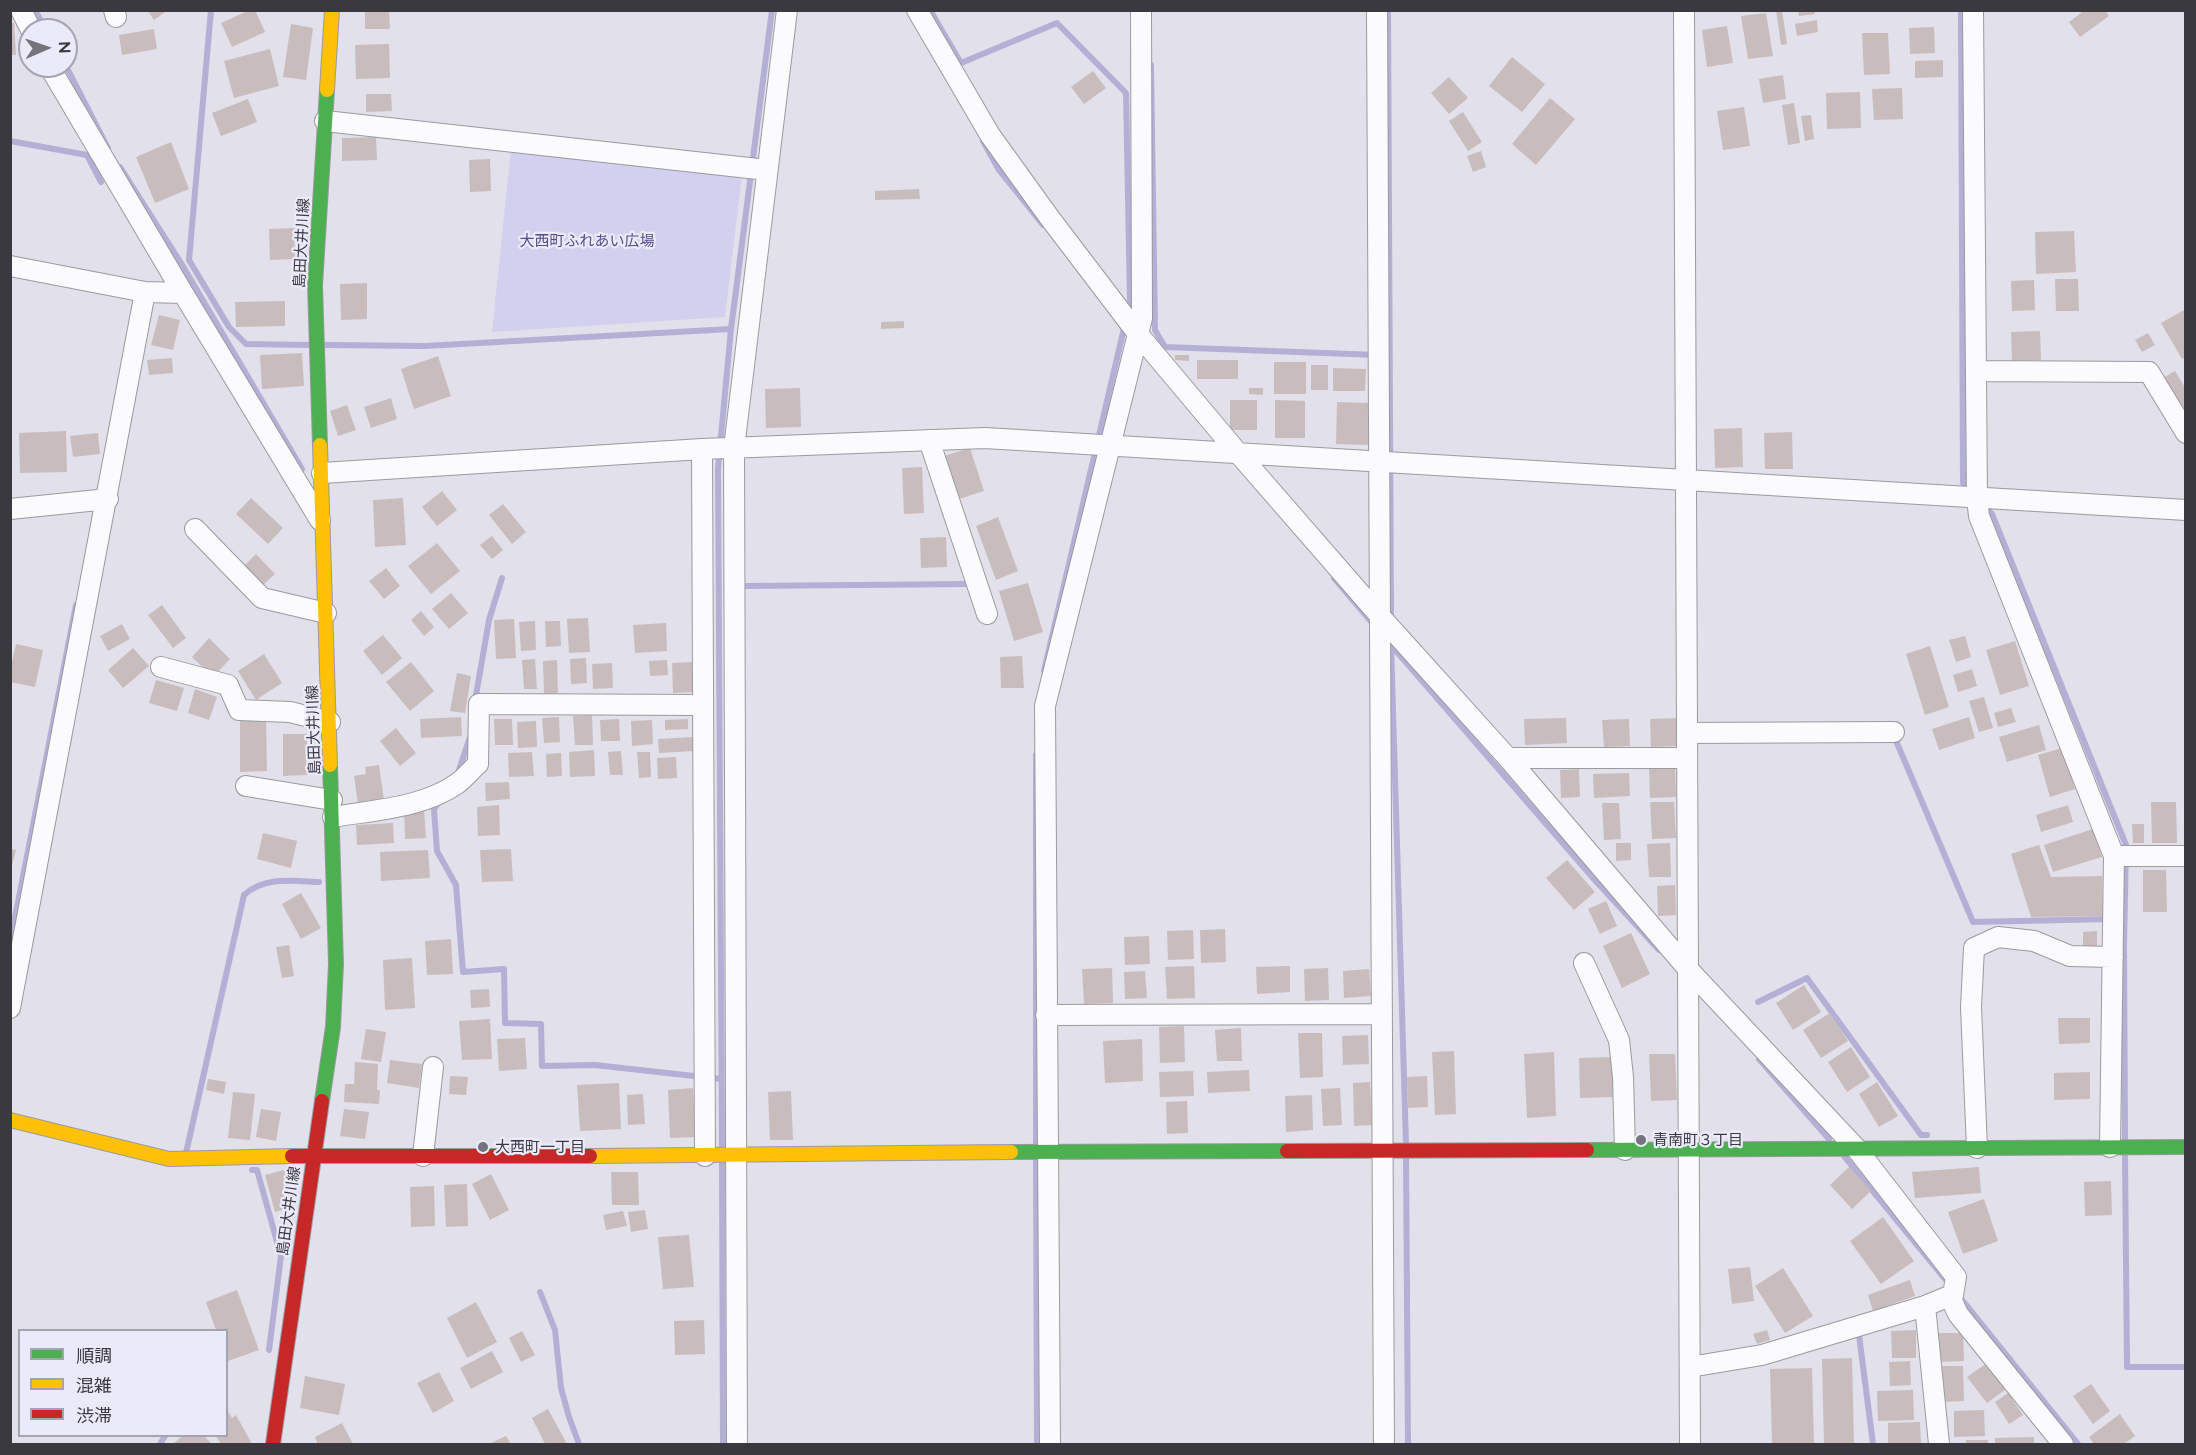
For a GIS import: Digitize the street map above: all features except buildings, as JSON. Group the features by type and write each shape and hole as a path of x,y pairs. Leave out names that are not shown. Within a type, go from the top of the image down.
{"street":[{"name":"島田大井川線","path":"273,1444 333,1017 336,964 333,808 315,285 332,10"},
{"path":"737,1444 738,1156 734,448 787,10"},
{"path":"917,10 990,135 1138,334 1238,453 1379,615 1508,758 1688,969 1856,1148 1956,1277 1952,1301 1958,1314 2049,1436 2063,1444"},
{"path":"1050,1444 1045,706 1142,318 1141,10"},
{"path":"1377,10 1384,1444"},
{"path":"1684,10 1690,1444"},
{"path":"1973,10 1979,516 2114,856 2110,1147"},
{"path":"56,78 323,525"},
{"path":"325,121 767,170"},
{"path":"10,266 145,292 183,292"},
{"path":"10,1008 108,499 145,292"},
{"path":"1976,371 2149,372 2186,433"},
{"path":"322,473 702,449 985,438 2186,510"},
{"path":"929,440 987,614"},
{"path":"702,449 705,1156"},
{"path":"10,509 108,499"},
{"path":"195,529 262,598 326,613"},
{"path":"161,667 228,685 239,710 290,712 330,722"},
{"path":"246,786 333,808 389,808 432,798 459,783 478,764 479,704 703,705"},
{"path":"1687,733 1894,732"},
{"path":"1508,758 1687,758"},
{"path":"2114,856 2186,856"},
{"path":"1977,1148 1971,1007 1974,948 1998,937 2034,941 2070,956 2113,957"},
{"path":"1584,963 1619,1040 1623,1077 1625,1150"},
{"path":"1046,1015 1382,1014"},
{"path":"423,1156 433,1067"},
{"path":"10,1120 170,1159 314,1156 738,1156 1047,1152 2186,1147"},
{"path":"1690,1367 1762,1355 1952,1296"},
{"path":"1925,1306 1939,1444"}],"green space":[{"name":"大西町ふれあい広場","path":"511,149 742,174 725,317 492,332"}],"waterway":[{"path":"35,10 39,18"},
{"path":"211,10 189,260 229,327 246,344 309,345"},
{"path":"731,329 772,10"},
{"path":"930,10 961,63 1057,23 1126,93 1130,301 1128,312"},
{"path":"1388,10 1391,619"},
{"path":"1961,10 1963,483 1972,493"},
{"path":"1151,65 1155,330 1165,347 1377,355"},
{"path":"72,78 108,148"},
{"path":"10,141 87,155 101,182"},
{"path":"983,141 999,170 1043,225"},
{"path":"120,167 181,263 302,469"},
{"path":"1044,671 1125,324"},
{"path":"326,345 425,346 731,329 718,468 722,1148"},
{"path":"1983,504 1992,514 2126,845 2125,1139"},
{"path":"475,701 489,620 502,578"},
{"path":"1334,578 1374,625"},
{"path":"745,586 968,584"},
{"path":"10,943 76,605"},
{"path":"1384,637 1593,878 1659,950"},
{"path":"1391,644 1406,1144"},
{"path":"458,773 470,737"},
{"path":"1897,743 1973,922 2110,919"},
{"path":"1036,755 1036,1144"},
{"path":"441,799 434,809 437,851 456,885 463,972 504,969 505,1023 541,1024 542,1066 595,1065 721,1079"},
{"path":"186,1153 244,895 270,882 319,882"},
{"path":"1758,1002 1807,978 1921,1135 1927,1135"},
{"path":"1759,1059 1829,1139"},
{"path":"1844,1156 1950,1285"},
{"path":"2125,1156 2127,1367 2186,1367"},
{"path":"1406,1157 1408,1444"},
{"path":"1036,1160 1037,1444"},
{"path":"722,1164 723,1444"},
{"path":"252,1170 257,1170 281,1256 269,1350"},
{"path":"540,1292 555,1330 561,1388 579,1444"},
{"path":"1958,1295 2078,1444"},
{"path":"1859,1335 1873,1444"},
{"path":"160,1444 164,1437"}],"traffic: fast":[{"path":"320,445 315,285 327,90"},
{"path":"322,1101 333,1027 336,964 330,765"},
{"path":"1587,1150 2186,1147"},
{"path":"1011,1152 1287,1151"}],"traffic: slow":[{"path":"327,90 332,10"},
{"path":"320,445 330,765"},
{"path":"10,1120 169,1159 292,1156"},
{"path":"590,1156 1011,1152"}],"traffic: jam":[{"path":"273,1444 322,1101"},
{"path":"1287,1151 1587,1150"},
{"path":"292,1156 590,1156"}],"place":[{"name":"青南町３丁目","path":"1641,1140"},
{"name":"大西町一丁目","path":"483,1147"}]}
